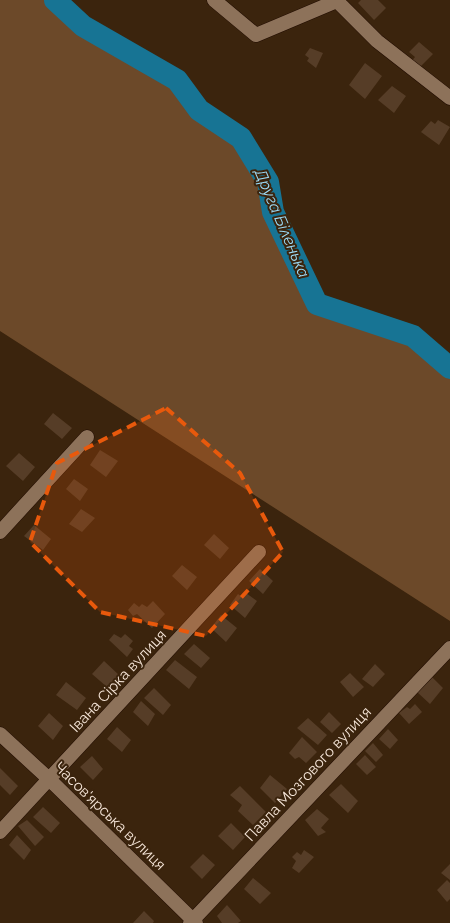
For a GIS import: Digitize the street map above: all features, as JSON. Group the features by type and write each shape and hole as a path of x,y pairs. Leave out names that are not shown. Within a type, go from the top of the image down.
{"street":[{"path":"214,0 256,35 338,0 376,42 450,98"},
{"path":"0,532 87,437"},
{"name":"Івана Сірка вулиця","path":"0,832 259,552"},
{"name":"Павла Мозгового вулиця","path":"193,922 450,648"},
{"name":"Часов'ярська вулиця","path":"0,734 49,779 193,922"}],"highlighted area":[{"path":"166,408 240,473 283,552 206,636 100,612 30,542 57,463"}],"shaded area":[{"path":"0,0 55,0 83,26 177,80 199,110 241,138 268,182 273,212 317,304 413,336 450,368 450,621 0,331"}],"building":[{"path":"361,0 378,0 386,8 374,20 358,3"},
{"path":"419,42 433,54 419,68 411,62 415,57 409,52"},
{"path":"310,48 323,53 316,68 307,61 309,58 305,55"},
{"path":"365,63 382,76 365,99 349,85"},
{"path":"392,86 406,96 394,113 378,100"},
{"path":"438,120 450,127 439,145 421,132 431,121 435,124"},
{"path":"53,413 72,428 62,439 44,424"},
{"path":"100,450 118,461 106,477 90,465"},
{"path":"19,453 35,467 23,481 6,466"},
{"path":"74,479 88,489 80,501 66,489"},
{"path":"81,509 95,518 82,532 69,524"},
{"path":"34,525 51,539 43,550 24,536"},
{"path":"214,534 229,548 220,559 204,545"},
{"path":"182,565 197,577 187,590 172,576"},
{"path":"260,569 273,581 263,594 249,581"},
{"path":"246,593 257,601 245,618 230,605 238,594 242,597"},
{"path":"153,601 165,614 152,628 137,614 133,616 128,610 134,603 139,607 142,604 147,607"},
{"path":"221,615 237,628 226,642 211,628"},
{"path":"114,634 121,638 125,634 133,641 129,646 133,649 127,657 109,640"},
{"path":"194,644 210,658 201,668 184,654"},
{"path":"175,660 197,677 189,689 166,670"},
{"path":"104,661 119,675 107,687 92,674"},
{"path":"375,664 385,674 373,687 362,679"},
{"path":"350,673 364,687 353,697 340,682"},
{"path":"431,676 443,688 430,704 417,692"},
{"path":"66,682 86,698 77,710 56,695"},
{"path":"154,688 171,705 163,715 144,698"},
{"path":"141,701 155,714 148,726 133,712"},
{"path":"415,704 422,712 409,724 399,713 407,707 410,709"},
{"path":"329,712 341,724 332,733 320,722"},
{"path":"49,713 63,726 53,740 38,726"},
{"path":"308,718 327,735 318,745 297,728"},
{"path":"117,727 131,740 122,752 107,739"},
{"path":"388,729 398,740 390,749 379,739"},
{"path":"302,737 317,752 306,763 299,757 295,759 289,753"},
{"path":"373,743 383,755 376,762 365,751"},
{"path":"365,755 376,767 367,775 356,764"},
{"path":"92,756 103,769 93,780 80,767"},
{"path":"0,768 18,786 10,795 0,785"},
{"path":"270,775 287,789 275,803 260,788"},
{"path":"341,784 358,801 348,813 329,795"},
{"path":"240,786 266,812 253,825 238,811 242,805 230,795"},
{"path":"43,807 60,823 51,833 33,817"},
{"path":"317,809 329,819 321,828 326,832 318,836 305,820"},
{"path":"27,820 44,837 35,846 18,826"},
{"path":"231,823 245,837 233,850 218,836"},
{"path":"17,835 31,850 24,860 9,845"},
{"path":"304,850 314,857 299,873 292,868 296,861 292,857 297,852 301,855"},
{"path":"203,854 215,865 202,879 190,867"},
{"path":"450,864 450,880 441,873"},
{"path":"253,878 271,893 260,904 244,889"},
{"path":"447,880 450,883 450,899 447,902 437,890"},
{"path":"227,905 241,921 238,923 222,923 217,916"},
{"path":"144,911 154,921 153,923 133,923"}],"waterway":[{"name":"Друга Біленька","path":"55,0 83,26 177,80 199,110 241,138 268,182 273,212 317,304 413,336 450,368"}]}
